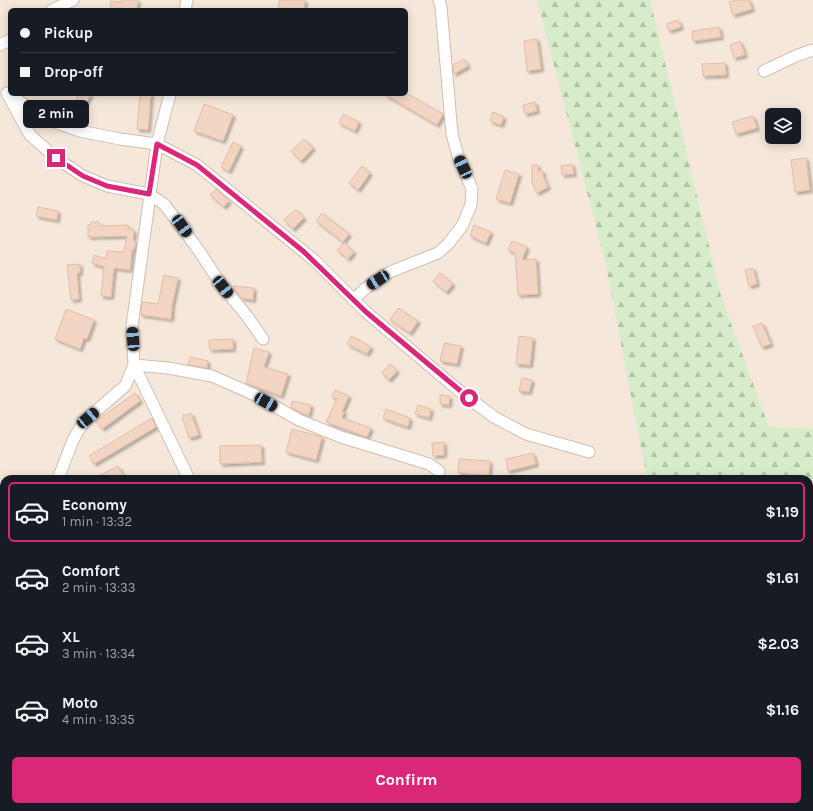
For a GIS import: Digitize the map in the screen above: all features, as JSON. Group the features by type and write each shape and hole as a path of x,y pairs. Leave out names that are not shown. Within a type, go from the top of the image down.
{"street":[{"path":"56,8 73,0"},
{"path":"353,300 366,288 390,272 438,253 448,244 462,226 471,205 472,189 458,156 452,134 441,6 439,0"},
{"path":"764,70 813,50"},
{"path":"9,96 30,135 56,158 83,176 107,186 149,194 164,204 175,216 223,287 247,316 263,339"},
{"path":"13,96 31,110 74,129 120,139 157,144 197,165 314,260 353,300 417,356 494,417 526,434 589,452"},
{"path":"169,96 157,144 132,326 134,365 187,475"},
{"path":"134,365 168,368 212,376 255,395 299,420 341,437 429,464 439,471"},
{"path":"60,475 73,440 80,428 88,418 125,386 134,365"}],"shaded area":[{"path":"0,0 813,0 813,475 0,475"}],"green space":[{"path":"537,0 650,0 721,296 769,427 813,429 813,475 646,475 605,261"}],"building":[{"path":"122,0 138,0 137,8 110,8 111,1 122,2"},
{"path":"280,0 305,0 304,8 278,8"},
{"path":"749,0 752,9 733,15 729,2"},
{"path":"678,20 681,27 669,31 666,24"},
{"path":"719,27 721,37 693,41 692,31"},
{"path":"537,39 541,69 527,71 524,41"},
{"path":"740,41 745,55 734,58 730,45"},
{"path":"464,59 468,66 454,74 453,65"},
{"path":"725,63 726,75 703,76 702,64"},
{"path":"408,94 443,114 437,125 387,96 408,96"},
{"path":"78,96 90,96 79,115 70,110"},
{"path":"140,96 151,96 148,130 137,129"},
{"path":"535,102 537,111 525,114 523,105"},
{"path":"204,104 233,115 223,141 194,131"},
{"path":"493,112 504,117 501,125 490,121"},
{"path":"343,114 359,122 355,131 339,123"},
{"path":"753,116 757,128 736,134 732,122"},
{"path":"304,139 313,148 301,161 291,151"},
{"path":"233,142 241,146 229,171 221,167"},
{"path":"806,158 810,190 795,192 791,160"},
{"path":"572,164 574,174 562,175 561,166"},
{"path":"532,165 538,165 538,171 543,171 543,176 548,187 537,193 532,183"},
{"path":"362,166 370,173 358,190 349,183"},
{"path":"505,170 519,174 510,203 496,199"},
{"path":"216,189 229,201 224,207 210,195"},
{"path":"38,207 58,211 57,220 36,216"},
{"path":"296,209 304,218 293,229 284,220"},
{"path":"322,213 349,234 343,242 316,221"},
{"path":"91,222 99,222 102,226 128,225 128,229 134,230 133,241 136,241 134,250 132,249 130,270 114,268 111,297 101,296 104,267 92,263 94,255 106,259 107,251 124,252 127,236 88,237 88,225 91,224"},
{"path":"474,225 491,232 486,243 470,236"},
{"path":"512,241 527,247 522,260 536,259 538,294 518,295 515,253 508,250"},
{"path":"344,243 354,252 348,259 337,250"},
{"path":"80,264 80,273 77,273 79,299 71,300 67,265"},
{"path":"753,268 757,284 749,286 745,270"},
{"path":"440,273 453,284 446,292 433,281"},
{"path":"164,275 178,278 172,306 171,319 141,315 142,302 158,304"},
{"path":"234,286 254,288 253,300 242,298 234,289"},
{"path":"398,308 418,321 410,333 390,320"},
{"path":"66,309 94,320 87,339 84,338 80,349 55,339"},
{"path":"762,323 771,344 762,347 753,326"},
{"path":"351,336 371,347 367,354 347,344"},
{"path":"519,336 533,338 530,365 516,364"},
{"path":"233,339 233,349 210,350 209,340"},
{"path":"444,343 461,346 457,364 440,361"},
{"path":"254,348 269,352 264,367 288,374 281,396 246,383"},
{"path":"190,357 208,361 207,368 188,365"},
{"path":"390,364 397,371 389,380 382,373"},
{"path":"522,378 532,380 529,392 519,391"},
{"path":"335,390 349,396 342,411 344,412 342,418 371,428 367,437 326,422 337,399 332,397"},
{"path":"135,393 140,401 102,429 96,421"},
{"path":"440,395 450,396 449,405 440,404"},
{"path":"292,401 311,405 309,415 291,407"},
{"path":"418,405 431,409 429,418 415,414"},
{"path":"386,409 410,418 408,427 383,418"},
{"path":"191,413 199,435 189,438 182,416"},
{"path":"152,418 156,427 94,464 89,456"},
{"path":"292,429 322,437 316,460 286,452"},
{"path":"444,442 444,455 433,456 432,443"},
{"path":"261,445 262,462 220,464 220,446"},
{"path":"533,453 536,464 508,471 506,459"},
{"path":"459,459 490,461 489,475 458,473"},
{"path":"118,466 123,475 100,475"}],"route":[{"path":"56,158 83,176 107,186 149,194 157,144 197,165 314,260 366,312 469,398"}]}
